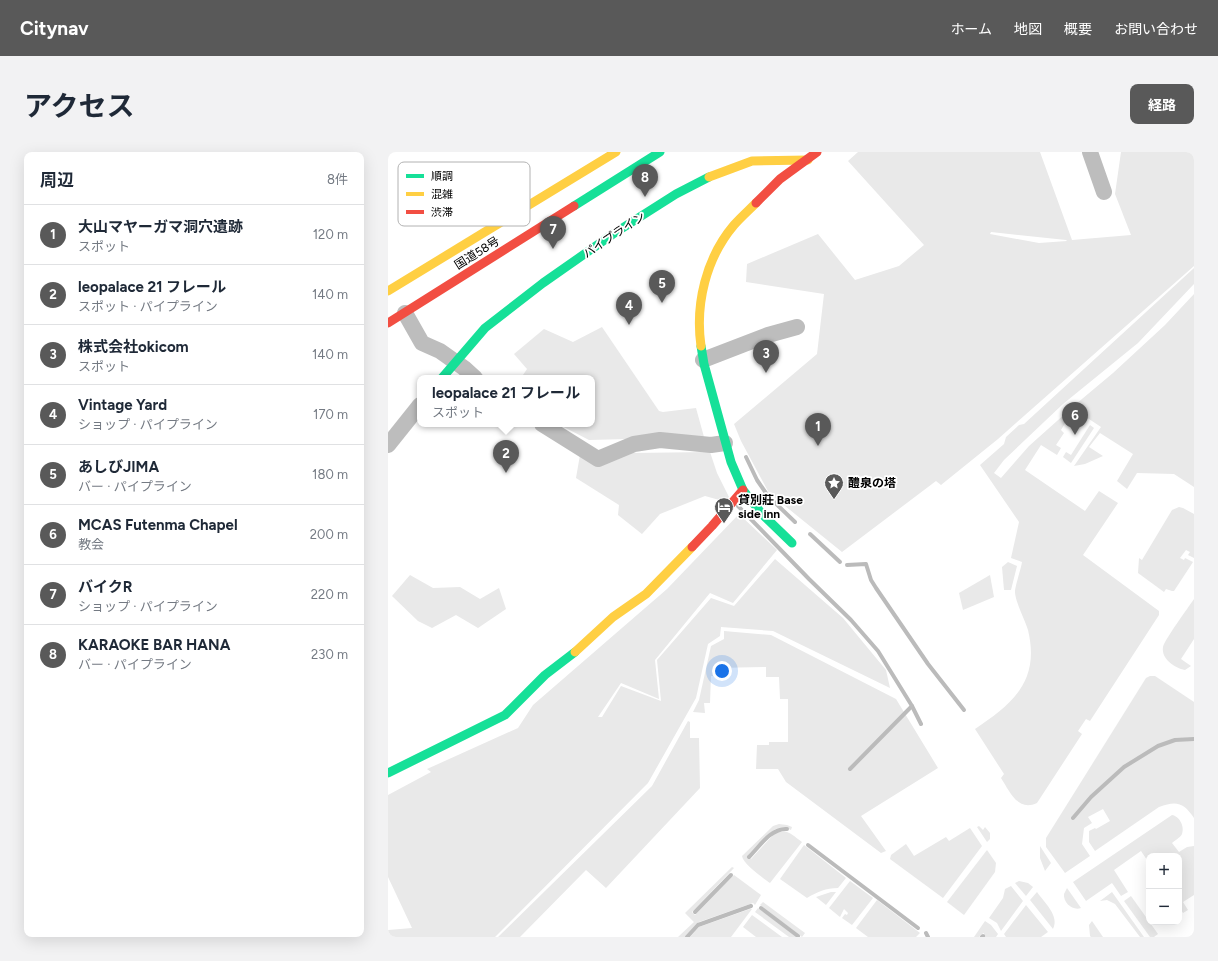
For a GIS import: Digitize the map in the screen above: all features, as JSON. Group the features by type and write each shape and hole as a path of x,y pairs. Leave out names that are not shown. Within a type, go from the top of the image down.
{"main road":[{"name":"国道58号","path":"530,204 616,152"},
{"name":"国道58号","path":"388,323 660,152"},
{"path":"792,543 762,514 743,490 725,443 703,360 699,329 702,296 708,270 719,247 734,225 780,179 817,152"},
{"name":"パイプライン","path":"444,375 485,328 543,283 613,234 676,194 706,178 752,162 808,160"},
{"name":"国道58号","path":"388,291 495,226"},
{"path":"388,773 505,715 545,675 578,649 613,617 646,594 712,526 743,490"}],"street":[{"path":"1090,152 1104,192"},
{"path":"405,313 422,343 440,351 472,375"},
{"path":"703,360 768,335 797,327"},
{"path":"388,445 417,409"},
{"path":"547,427 598,459 634,444 660,440 710,445 725,443"}],"shaded area":[{"path":"858,152 1040,152 1072,240 1131,235 1115,194 1121,152 1194,152 1194,266 998,439 941,485 936,481 842,552 769,493 741,441 734,424 817,354 824,294 746,282 747,264 818,234 855,280 899,266 924,245 848,161","holes":["991,232 1067,241 1039,243 990,234"]},
{"path":"1194,268 1194,284 1138,343 1063,404 1004,460 994,473 1001,478 1029,446 1113,373 1165,325 1194,294 1194,487 1174,474 1137,473 1127,489 1117,481 1133,454 1100,433 1089,447 1103,456 1085,464 1074,466 1101,427 1083,415 1080,419 1076,418 1072,423 1067,420 1061,430 1064,433 1056,445 1061,448 1057,455 1041,445 1025,470 1085,511 1099,491 1118,503 1083,555 1159,611 1159,615 1090,721 1086,719 1078,731 1082,734 1037,803 1025,805 1020,803 1011,794 1001,778 1004,774 975,729 1001,710 1021,688 1027,676 1031,648 1028,630 1015,596 1022,562 1011,558 1019,522 980,465 1004,444 1006,437 1019,425 1024,424"},
{"path":"602,327 659,411 663,412 696,408 704,437 589,440 564,427 595,427 595,375 523,375 527,369 514,354 544,329 573,342"},
{"path":"1090,425 1094,428 1071,463 1063,457 1066,452 1071,455"},
{"path":"710,452 717,473 729,497 723,501 705,496 660,514 642,534 618,515 619,505 576,478 580,455"},
{"path":"1179,507 1194,514 1194,558 1188,555 1190,552 1186,550 1180,558 1184,560 1185,558 1193,562 1174,591 1166,589 1164,592 1138,573 1139,558 1142,560 1172,510"},
{"path":"739,514 777,550 733,603 710,593 655,660 659,699 621,683 598,717 602,717 621,686 661,701 657,660 711,598 734,606 775,559 843,618 886,670 890,688 773,631 721,627 720,636 708,644 696,698 648,783 495,937 388,937 388,930 412,928 388,877 388,795 431,772 427,769 518,728 533,705 667,589"},
{"path":"1008,562 1017,566 1011,590 1004,590 1002,567"},
{"path":"410,575 433,588 460,587 480,599 499,588 506,609 478,628 456,615 432,628 418,621 392,596"},
{"path":"990,575 994,597 963,610 959,593"},
{"path":"1194,599 1194,639 1181,659 1191,666 1185,670 1173,665 1166,659 1163,647"},
{"path":"724,631 771,635 896,699 938,768 861,816 886,851 881,853 786,782 778,769 756,769 757,745 769,745 769,742 788,742 788,699 780,699 779,677 766,677 766,667 714,668 713,676 711,676 710,703 704,703 705,713 693,712 699,700 711,646 724,639"},
{"path":"1155,676 1194,702 1194,818 1187,809 1180,804 1175,803 1159,807 1095,851 1089,842 1089,831 1095,828 1096,829 1110,821 1103,809 1088,817 1092,823 1084,828 1082,844 1090,856 1065,873 1046,847 1046,838 1146,678"},
{"path":"688,721 690,722 690,738 699,738 700,788 606,888 586,870 520,937 498,937 652,786"},
{"path":"1172,815 1177,817 1181,822 1183,831 1180,837 1172,843 1179,852 1187,847 1194,846 1194,895 1183,902 1188,910 1183,913 1182,853 1146,853 1146,858 1141,851 1114,870 1128,892 1121,896 1112,883 1086,901 1073,882"},
{"path":"779,824 792,827 791,830 787,828 778,828 774,830 748,856 751,859 774,834 778,832 782,831 789,833 802,842 770,883 749,867 742,856 773,826"},
{"path":"979,826 983,830 985,827 990,833 990,839 987,842 977,827"},
{"path":"970,828 982,846 943,898 890,859 891,855 906,844 914,856 946,837 949,841"},
{"path":"804,845 846,878 838,888 822,891 807,898 780,879"},
{"path":"1040,846 1051,863 1045,871 1040,858"},
{"path":"987,850 996,863 995,872 964,915 947,902"},
{"path":"732,867 734,868 692,912 695,915 734,875 761,895 755,905 753,903 699,922 685,937 678,937 694,922 685,913"},
{"path":"850,881 873,898 852,925 842,918 848,913 844,909 840,917 829,908"},
{"path":"1019,881 1028,883 1033,887 1026,896 1015,883"},
{"path":"1011,886 1023,901 1001,931 997,923 989,918 1003,898 1005,889"},
{"path":"1067,888 1081,908 1078,909 1069,906 1064,897"},
{"path":"831,892 836,892 826,905 816,897"},
{"path":"1037,892 1053,914 1055,924 1053,929 1030,900"},
{"path":"1112,892 1144,937 1140,937 1115,904 1107,900 1100,901"},
{"path":"1131,896 1146,917 1146,925 1152,925 1158,934 1154,937 1150,937 1124,901"},
{"path":"877,900 920,933 916,937 868,937 856,928"},
{"path":"763,902 805,933 802,937 760,905"},
{"path":"1026,905 1048,932 1041,937 1006,937 1004,934"},
{"path":"758,908 797,937 789,937 755,912"},
{"path":"752,909 731,937 690,937 699,927"},
{"path":"752,915 782,937 756,937 743,927"},
{"path":"985,921 991,925 998,934 996,937 984,937 984,933 979,937 974,937"},
{"path":"1092,921 1103,937 1090,936 1089,925"}],"waterway":[{"path":"746,457 757,480 768,496 795,522"},
{"path":"738,506 851,620 878,651 912,706 921,724"},
{"path":"810,534 840,562"},
{"path":"847,565 866,564 871,580 876,588 928,664 964,710"},
{"path":"850,769 912,706"},
{"path":"1073,818 1091,797 1124,767 1158,746 1175,740 1194,739"},
{"path":"749,857 776,831 787,829"},
{"path":"808,845 918,928"},
{"path":"695,912 731,875"},
{"path":"687,937 698,925 751,906"},
{"path":"761,908 798,936"},
{"path":"926,933 928,937"}],"traffic: fast":[{"path":"574,206 660,152"},
{"path":"445,375 485,328 543,283 613,234 676,194 709,177"},
{"path":"701,346 704,364 731,462 743,490 762,514 792,543"},
{"path":"388,773 505,715 545,675 575,652"}],"traffic: slow":[{"path":"530,204 616,152"},
{"path":"709,177 752,161 808,160"},
{"path":"701,346 701,298 710,267 724,238 737,222 756,203"},
{"path":"388,291 495,226"},
{"path":"575,652 613,617 646,594 692,547"}],"traffic: jam":[{"path":"756,203 780,179 817,152"},
{"path":"388,323 574,206"},
{"path":"692,547 743,490"}],"place":[{"name":"KARAOKE BAR HANA","path":"645,197"},
{"name":"バイクR","path":"553,249"},
{"name":"あしびJIMA","path":"662,303"},
{"name":"Vintage Yard","path":"629,325"},
{"name":"株式会社okicom","path":"766,373"},
{"name":"MCAS Futenma Chapel","path":"1075,435"},
{"name":"大山マヤーガマ洞穴遺跡","path":"818,446"},
{"name":"leopalace 21 フレール","path":"506,473"},
{"name":"醴泉の塔","path":"834,500"},
{"name":"貸別莊 Base side inn","path":"724,524"}]}
